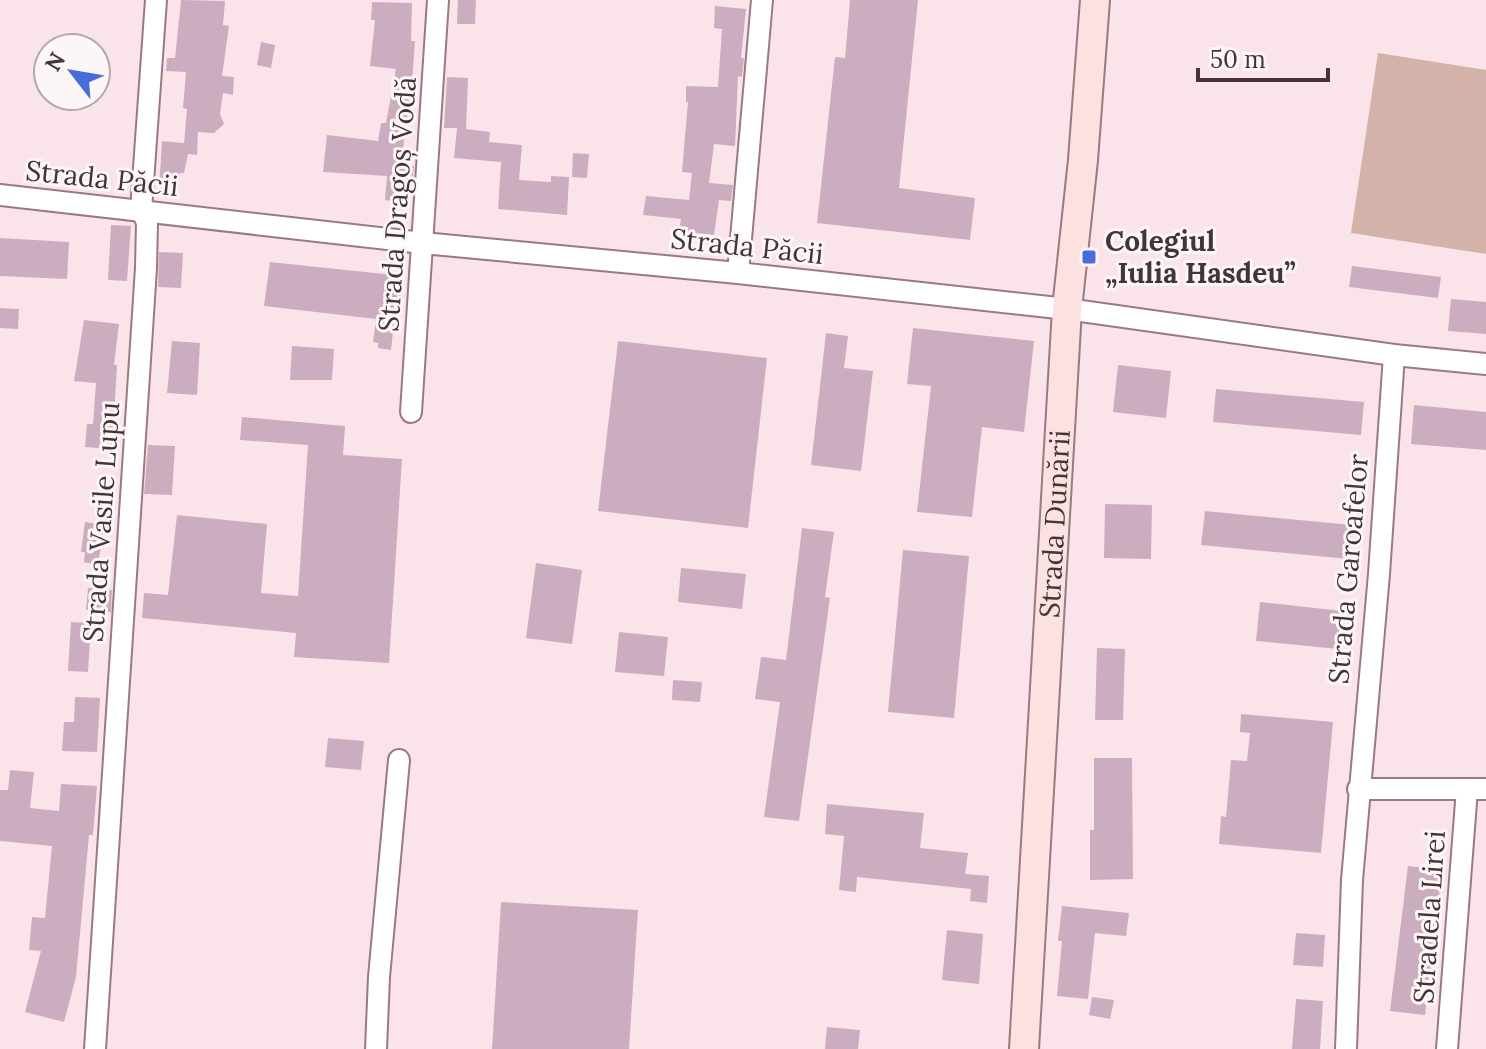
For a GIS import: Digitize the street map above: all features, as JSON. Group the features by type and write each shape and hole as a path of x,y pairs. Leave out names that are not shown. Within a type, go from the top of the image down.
{"main road":[{"name":"Strada Dunării","path":"1024,1049 1067,309 1095,0"}],"street":[{"name":"Strada Vasile Lupu","path":"95,1049 146,268 147,222 141,210 156,0"},
{"name":"Strada Dragoș Vodă","path":"411,412 438,0"},
{"path":"738,273 762,0"},
{"name":"Strada Păcii","path":"0,195 423,243 1067,309 1394,355 1486,364"},
{"name":"Strada Garoafelor","path":"1346,1049 1358,789 1379,574 1394,355"},
{"path":"376,1049 379,977 399,760"},
{"path":"1358,789 1477,789"},
{"name":"Stradela Lirei","path":"1447,1049 1477,789"}],"shaded area":[{"path":"1378,53 1486,70 1486,254 1351,233"}],"building":[{"path":"181,0 225,1 223,25 229,26 222,76 234,77 233,95 223,93 220,114 224,124 214,133 198,132 197,155 188,154 184,173 180,173 178,193 159,190 162,141 184,143 186,72 166,71 167,58 175,58"},
{"path":"458,0 476,0 475,24 457,24"},
{"path":"850,0 918,0 899,188 975,198 970,240 817,223 835,57 845,58"},
{"path":"372,2 412,3 411,41 415,41 401,165 414,166 413,177 401,177 398,202 385,200 387,176 323,172 327,135 378,141 381,123 386,123 396,69 370,66 375,20 371,20"},
{"path":"715,6 746,9 742,77 738,76 735,146 714,144 709,183 733,185 731,201 719,200 714,235 679,231 681,219 643,215 646,196 689,200 692,173 682,172 688,102 686,86 718,87 722,29 714,28"},
{"path":"261,42 275,45 271,68 257,65"},
{"path":"447,77 468,78 466,129 490,132 489,142 522,145 519,180 551,182 551,176 569,177 567,215 498,209 501,162 454,158 457,128 444,128"},
{"path":"573,153 589,154 587,178 572,177"},
{"path":"111,225 131,226 127,281 108,280"},
{"path":"0,238 69,242 67,279 0,276"},
{"path":"159,252 183,253 181,288 158,287"},
{"path":"270,262 403,276 398,322 394,321 391,350 378,348 378,343 373,342 376,319 264,306"},
{"path":"1352,266 1441,277 1438,298 1349,287"},
{"path":"1451,299 1486,302 1486,334 1448,331"},
{"path":"0,308 19,309 18,329 0,328"},
{"path":"84,320 119,324 114,365 117,365 112,449 85,447 87,424 93,424 96,383 74,381"},
{"path":"913,328 1034,341 1024,432 982,427 972,517 917,512 931,386 907,384"},
{"path":"826,333 848,336 844,368 873,371 861,471 811,465"},
{"path":"172,341 200,343 197,395 167,393"},
{"path":"618,341 767,358 748,528 598,511"},
{"path":"292,346 334,349 332,380 290,380"},
{"path":"1118,365 1171,371 1166,418 1113,412"},
{"path":"1216,389 1364,402 1361,435 1213,422"},
{"path":"1414,405 1486,412 1486,450 1411,444"},
{"path":"242,417 345,426 343,455 402,459 389,663 294,657 296,633 142,618 144,593 168,595 177,515 267,524 261,593 298,596 308,445 240,440"},
{"path":"148,445 175,446 172,495 144,494"},
{"path":"1105,504 1152,505 1151,559 1104,558"},
{"path":"1205,511 1352,525 1349,559 1201,545"},
{"path":"85,522 104,525 98,565 84,562 85,552 81,552"},
{"path":"802,528 834,532 825,597 830,598 799,821 764,817 780,702 755,699 761,657 786,660"},
{"path":"903,550 969,556 954,718 888,712"},
{"path":"536,563 582,570 572,644 526,638"},
{"path":"681,568 746,574 742,609 678,602"},
{"path":"88,588 112,590 111,612 86,610"},
{"path":"1260,602 1342,611 1338,649 1256,641"},
{"path":"71,622 91,623 88,672 68,671"},
{"path":"619,632 668,637 664,676 615,672"},
{"path":"1097,648 1125,649 1123,720 1095,720"},
{"path":"673,680 702,682 700,702 672,700"},
{"path":"75,697 100,698 97,752 62,751 64,722 74,722"},
{"path":"1241,714 1333,722 1321,853 1219,844 1221,816 1226,817 1231,760 1247,761 1250,733 1240,732"},
{"path":"328,738 364,741 361,770 325,767"},
{"path":"1094,758 1132,758 1133,879 1090,880"},
{"path":"10,770 34,772 30,808 59,811 61,784 97,786 93,835 89,835 76,977 64,1022 25,1012 41,951 29,950 32,917 45,918 52,846 0,841 0,790 8,790"},
{"path":"827,804 924,813 920,848 968,853 965,874 989,876 987,903 970,901 971,889 857,877 856,892 839,890 844,836 825,834"},
{"path":"1408,866 1442,870 1425,1015 1390,1011"},
{"path":"501,902 638,910 629,1049 492,1049"},
{"path":"1062,906 1129,913 1126,936 1095,933 1088,999 1057,996"},
{"path":"947,930 983,934 979,984 942,980"},
{"path":"1296,933 1325,935 1323,967 1293,965"},
{"path":"1092,997 1114,1000 1110,1019 1089,1015"},
{"path":"1296,999 1323,1001 1320,1049 1292,1049"},
{"path":"827,1027 860,1030 858,1049 825,1049"}],"place":[{"name":"Colegiul „Iulia Hasdeu”","path":"1089,257"}]}
